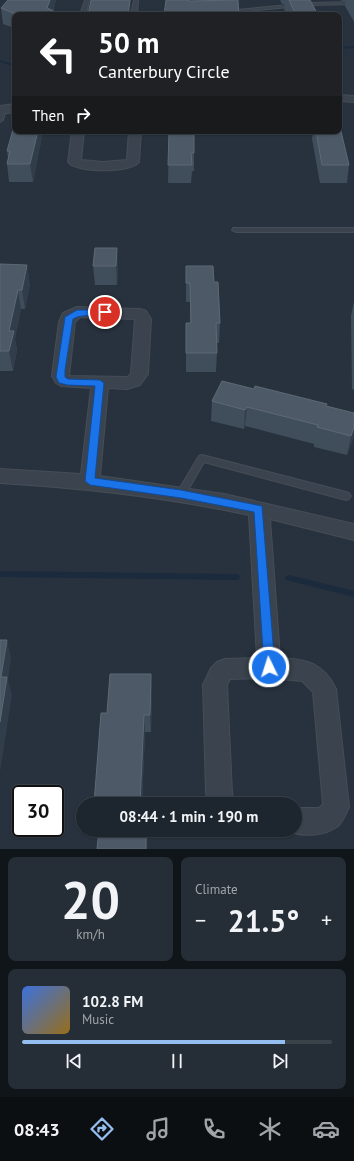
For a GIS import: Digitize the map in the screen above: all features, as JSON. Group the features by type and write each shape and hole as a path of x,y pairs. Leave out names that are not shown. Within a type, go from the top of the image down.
{"street":[{"path":"342,98 354,98"},
{"path":"78,134 74,162 80,165 114,166 125,165 133,162 135,134"},
{"path":"77,312 140,314 143,319 138,377 134,381 127,383 100,383 67,382 62,380 60,377 67,322 69,317 77,312"},
{"path":"90,481 100,383"},
{"path":"0,476 90,481 181,494 259,509 354,532"},
{"path":"259,509 269,667"},
{"path":"220,797 216,692 217,680 225,669 269,667 308,672 317,678 324,689 336,807 332,816 323,821 302,821"}],"lane":[{"path":"85,12 87,0"},
{"path":"134,12 136,0"},
{"path":"217,12 259,6 354,3"},
{"path":"236,230 354,230"},
{"path":"181,494 202,458 346,496"}],"building":[{"path":"8,0 50,0 47,8 56,12 12,13 1,8"},
{"path":"91,0 130,0 128,12 89,12"},
{"path":"166,0 238,0 239,12 164,12"},
{"path":"289,0 310,0 316,12 295,12"},
{"path":"12,133 37,134 30,164 7,164 10,151 7,151"},
{"path":"169,134 194,134 194,153 191,153 192,165 168,165"},
{"path":"317,134 342,134 349,165 322,165"},
{"path":"95,248 117,248 116,266 93,266"},
{"path":"0,264 27,265 22,290 18,290 9,331 14,331 9,351 0,351"},
{"path":"186,266 213,266 214,282 218,282 220,323 216,323 217,353 186,353 186,323 191,323 190,283 186,283"},
{"path":"222,381 254,389 255,386 327,404 326,406 354,413 354,427 351,436 317,427 318,425 247,407 245,410 212,401"},
{"path":"0,640 7,640 1,677 7,677 0,722"},
{"path":"110,674 151,674 150,715 144,715 140,797 95,797 101,713 107,713"},
{"path":"98,837 146,837 146,849 97,849"}],"waterway":[{"path":"342,48 354,47"},
{"path":"0,61 12,65"},
{"path":"0,574 236,577"},
{"path":"289,578 354,594"}],"route":[{"path":"105,312 77,312 69,317 67,322 60,377 62,380 67,382 100,383 90,481 181,494 259,509 269,667"}]}
